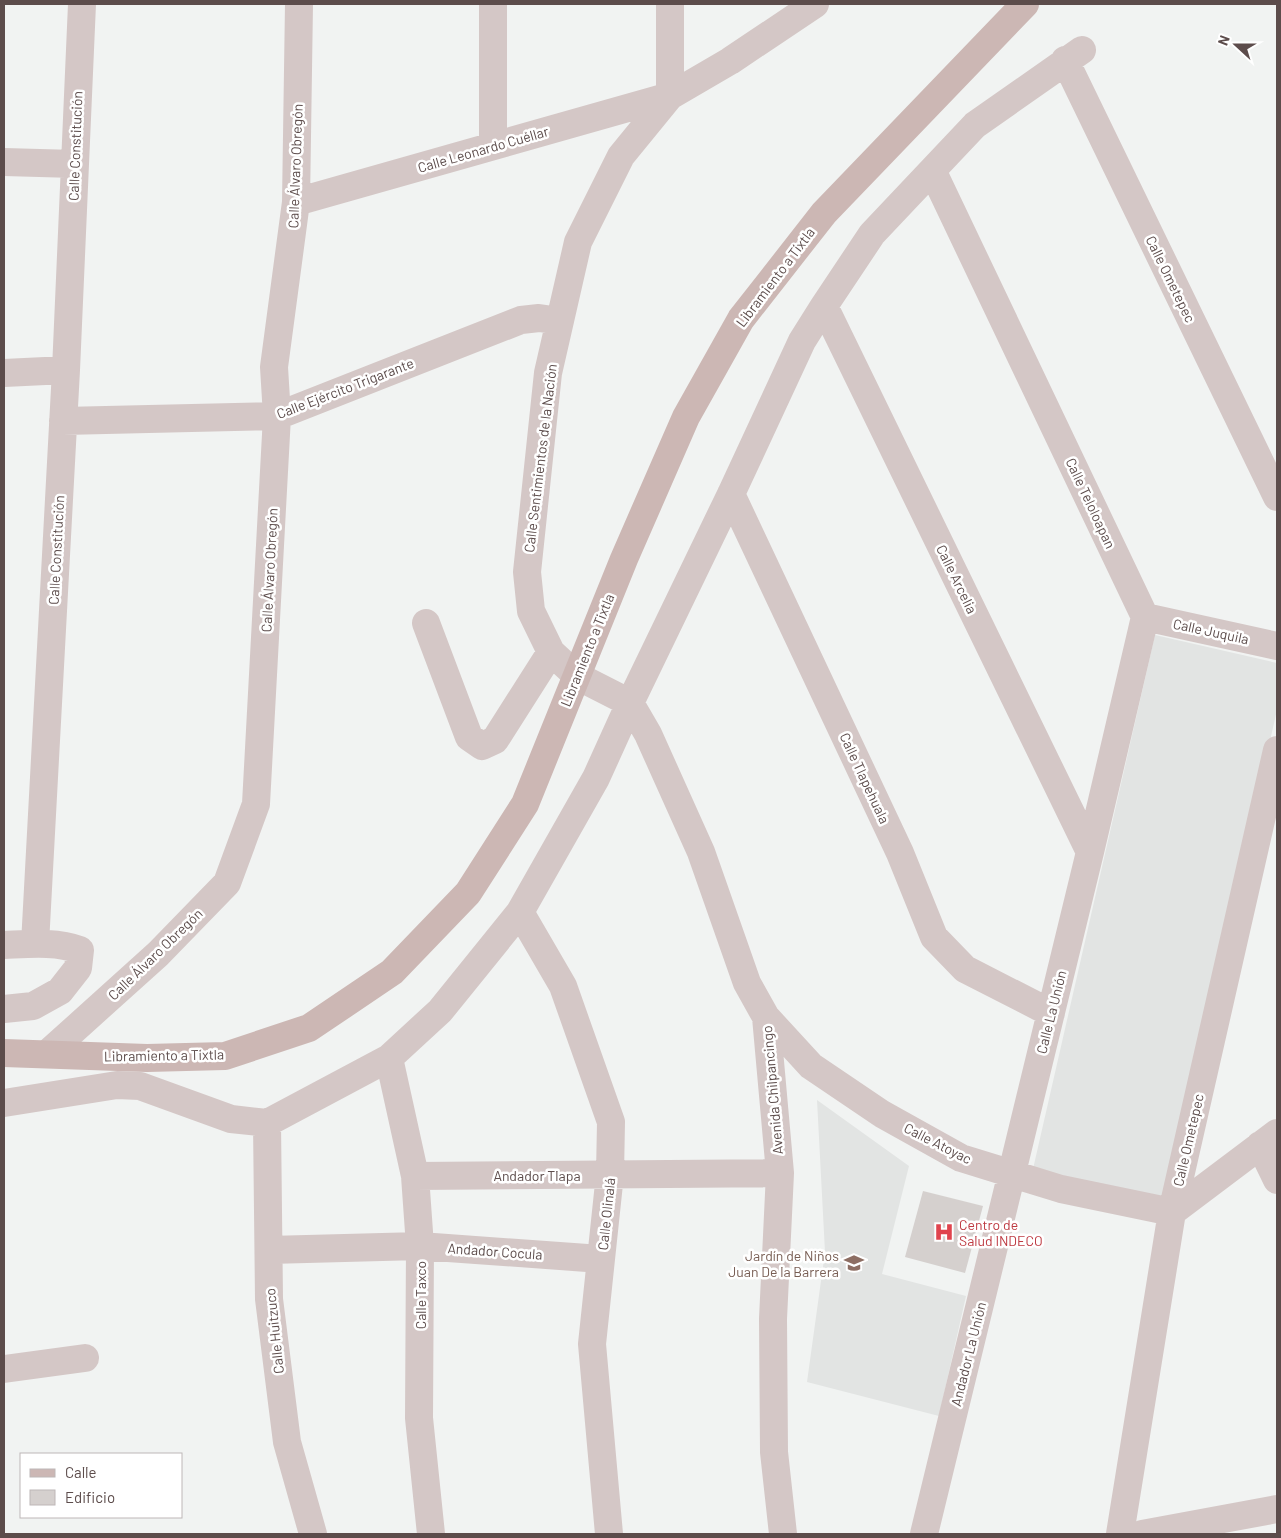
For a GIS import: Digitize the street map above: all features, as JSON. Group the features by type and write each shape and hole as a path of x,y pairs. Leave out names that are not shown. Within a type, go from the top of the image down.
{"main road":[{"name":"Libramiento a Tixtla","path":"4,1053 146,1058 225,1056 309,1028 392,972 468,893 525,804 624,560 686,417 741,319 824,213 1025,4"}],"street":[{"name":"Calle Constitución","path":"35,944 66,370 82,4"},
{"name":"Calle Álvaro Obregón","path":"47,1054 158,954 227,883 256,804 277,416 274,367 296,202 298,4"},
{"path":"493,4 494,146"},
{"path":"670,4 670,96"},
{"name":"Calle Sentimientos de la Nación","path":"576,676 550,652 531,611 527,572 548,374 578,242 621,156 670,96 730,60 815,4"},
{"name":"Calle Ometepec","path":"933,172 975,125 1074,55 1277,497"},
{"name":"Calle Leonardo Cuéllar","path":"296,202 670,96"},
{"path":"4,162 75,164"},
{"path":"4,1103 117,1085 140,1086 231,1119 267,1123 389,1058 440,1010 520,912 596,778 802,341 872,234 933,172"},
{"name":"Calle Teloloapan","path":"933,172 1145,617"},
{"name":"Calle Arcelia","path":"824,306 1090,852"},
{"name":"Calle Ejército Trigarante","path":"63,421 277,416 521,320 540,318 560,321"},
{"path":"4,373 66,370"},
{"name":"Calle Tlapehuala","path":"731,494 900,853 934,937 965,969 1051,1013"},
{"path":"1090,852 1145,617"},
{"name":"Calle Juquila","path":"1145,617 1277,646"},
{"path":"426,624 469,737 482,746 495,740 550,652"},
{"path":"576,676 630,703"},
{"name":"Avenida Chilpancingo","path":"630,703 648,734 701,852 747,984 766,1017 780,1173 773,1338 774,1452 783,1534"},
{"name":"Calle Ometepec","path":"1120,1534 1172,1212 1277,750"},
{"name":"Calle La Unión","path":"1012,1173 1090,852"},
{"name":"Calle Olinalá","path":"520,912 563,986 611,1122 610,1174 592,1344 609,1534"},
{"path":"4,945 69,946 80,950 78,968 60,991 33,1006 4,1009"},
{"name":"Calle Atoyac","path":"766,1017 812,1066 882,1114 961,1158 1061,1189 1172,1212"},
{"path":"140,1086 146,1058"},
{"name":"Calle Taxco","path":"389,1058 415,1176 420,1246 419,1418 431,1534"},
{"name":"Calle Huitzuco","path":"267,1123 269,1299 287,1442 313,1534"},
{"path":"1172,1212 1269,1139 1277,1180"},
{"name":"Andador Tlapa","path":"415,1176 780,1173"},
{"name":"Andador La Unión","path":"924,1534 1012,1173"},
{"name":"Andador Cocula","path":"269,1250 420,1246 601,1259"},
{"path":"4,1369 86,1358"},
{"path":"1142,1534 1277,1509"}],"shaded area":[{"path":"1155,635 1277,663 1277,710 1166,1199 1033,1169"},
{"name":"Jardín de Niños Juan De la Barrera","path":"817,1100 909,1166 882,1274 966,1296 939,1416 807,1382 825,1252"}],"building":[{"name":"Centro de Salud INDECO","path":"923,1191 983,1206 965,1273 905,1257"}],"place":[{"name":"Centro de Salud INDECO","path":"944,1232"},
{"name":"Jardín de Niños Juan De la Barrera","path":"854,1263"}]}
